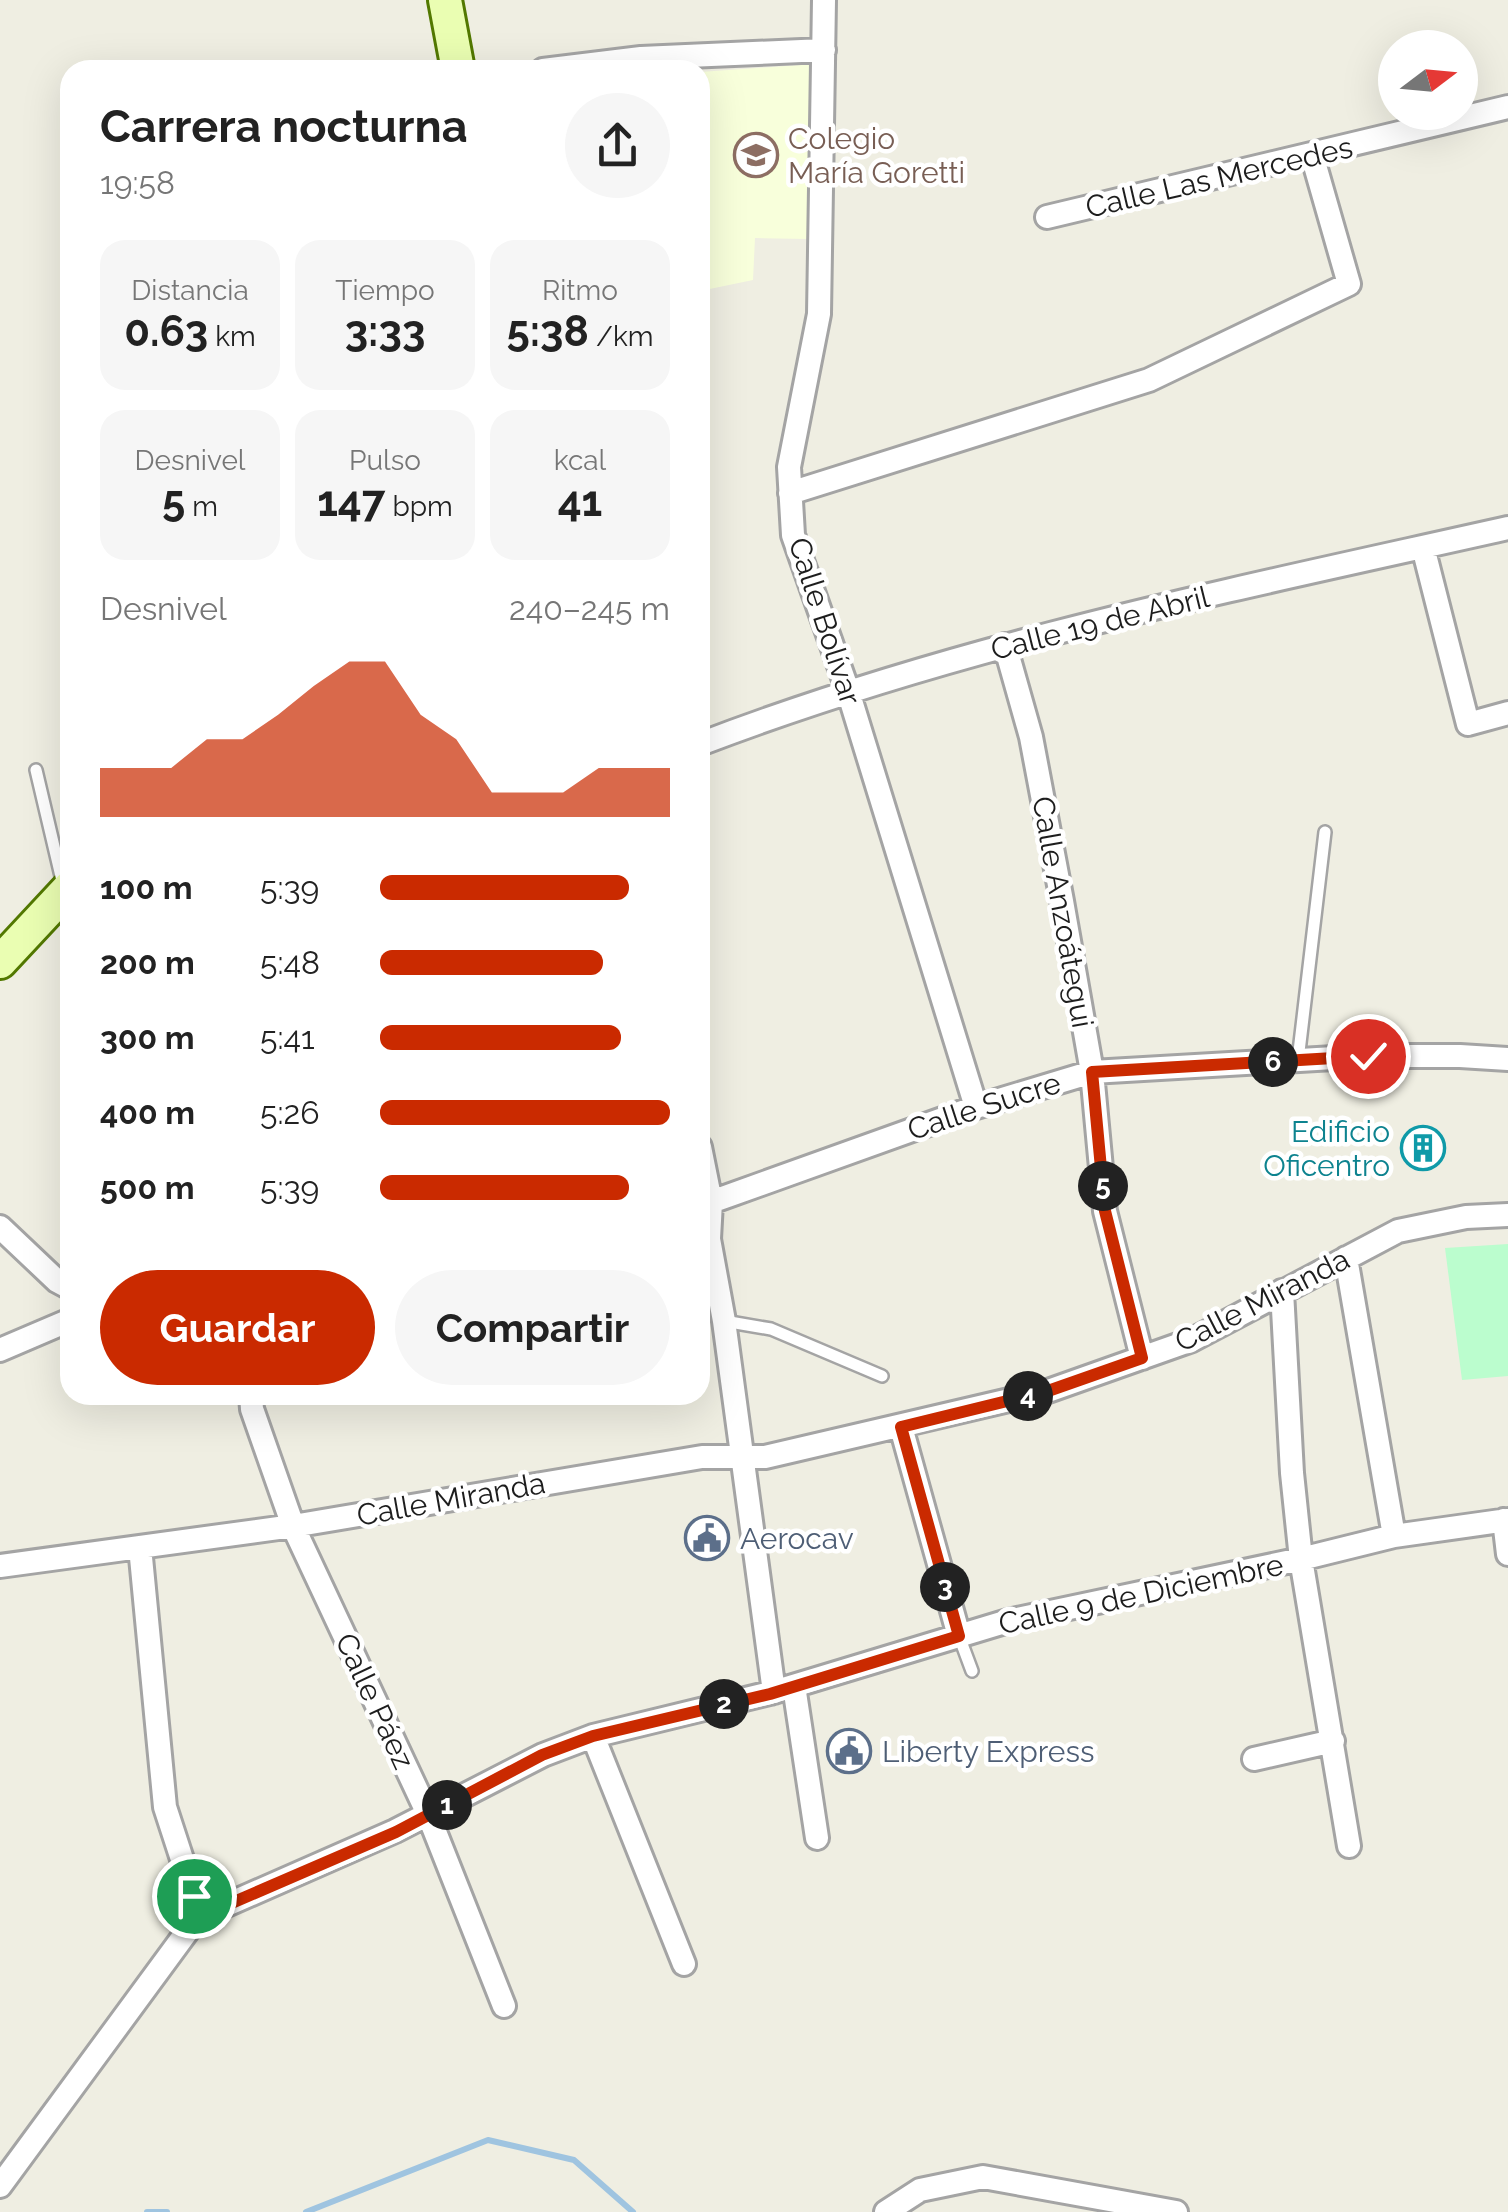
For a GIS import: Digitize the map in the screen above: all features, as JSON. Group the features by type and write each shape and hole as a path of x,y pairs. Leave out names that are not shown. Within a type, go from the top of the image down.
{"main road":[{"path":"446,0 456,60"},
{"path":"0,962 60,898"}],"street":[{"name":"Calle Bolívar","path":"824,0 819,314 789,468 793,535 848,691 976,1107"},
{"path":"626,60 825,40"},
{"name":"Calle Las Mercedes","path":"1047,217 1508,107"},
{"path":"790,492 1149,380 1348,284 1312,156"},
{"name":"Calle 19 de Abril","path":"710,740 848,691 1005,645 1508,528"},
{"path":"1422,547 1468,724 1508,713"},
{"name":"Calle Anzoátegui","path":"1005,645 1031,737 1092,1072 1105,1211 1142,1358"},
{"name":"Calle Sucre","path":"711,1202 976,1107 1092,1072 1298,1060 1460,1056 1508,1060"},
{"path":"710,1197 710,1206"},
{"name":"Calle Miranda","path":"0,1566 293,1526 702,1457 765,1458 901,1427 1048,1391 1192,1340 1398,1231 1466,1217 1508,1215"},
{"path":"4,1236 60,1283"},
{"path":"1346,1258 1394,1536"},
{"path":"710,1265 724,1321 741,1458 784,1689 817,1838"},
{"path":"1282,1292 1301,1559 1349,1846"},
{"path":"0,1350 60,1324"},
{"name":"Calle Páez","path":"252,1405 293,1526 428,1814 504,2006"},
{"path":"901,1427 959,1636"},
{"path":"1506,1520 1508,1554"},
{"name":"Calle 9 de Diciembre","path":"0,2186 197,1918 428,1814 542,1755 593,1736 784,1689 1008,1621 1394,1536 1506,1520"},
{"path":"140,1547 165,1807 194,1896 197,1918"},
{"path":"593,1736 684,1964"},
{"path":"1254,1759 1333,1741"},
{"path":"886,2212 920,2190 983,2177 1176,2212"}],"lane":[{"path":"36,770 60,863"},
{"path":"1298,1060 1325,832"},
{"path":"724,1321 771,1330 882,1376"},
{"path":"959,1636 972,1671"}],"shaded area":[{"name":"Colegio María Goretti","path":"815,64 810,239 755,238 753,280 710,289 710,71"}],"green space":[{"path":"1508,1244 1508,1376 1462,1380 1445,1248"}],"waterway":[{"path":"306,2212 488,2140 574,2160 633,2212"},
{"path":"147,2212 167,2212"}],"place":[{"name":"Colegio María Goretti","path":"756,155"},
{"name":"Edificio Oficentro","path":"1423,1148"},
{"name":"Aerocav","path":"707,1538"},
{"name":"Liberty Express","path":"849,1751"}],"route":[{"path":"194,1896 197,1918 396,1832 542,1755 593,1736 770,1694 959,1636 901,1427 1048,1391 1142,1358 1105,1211 1092,1072 1368,1056"}]}
